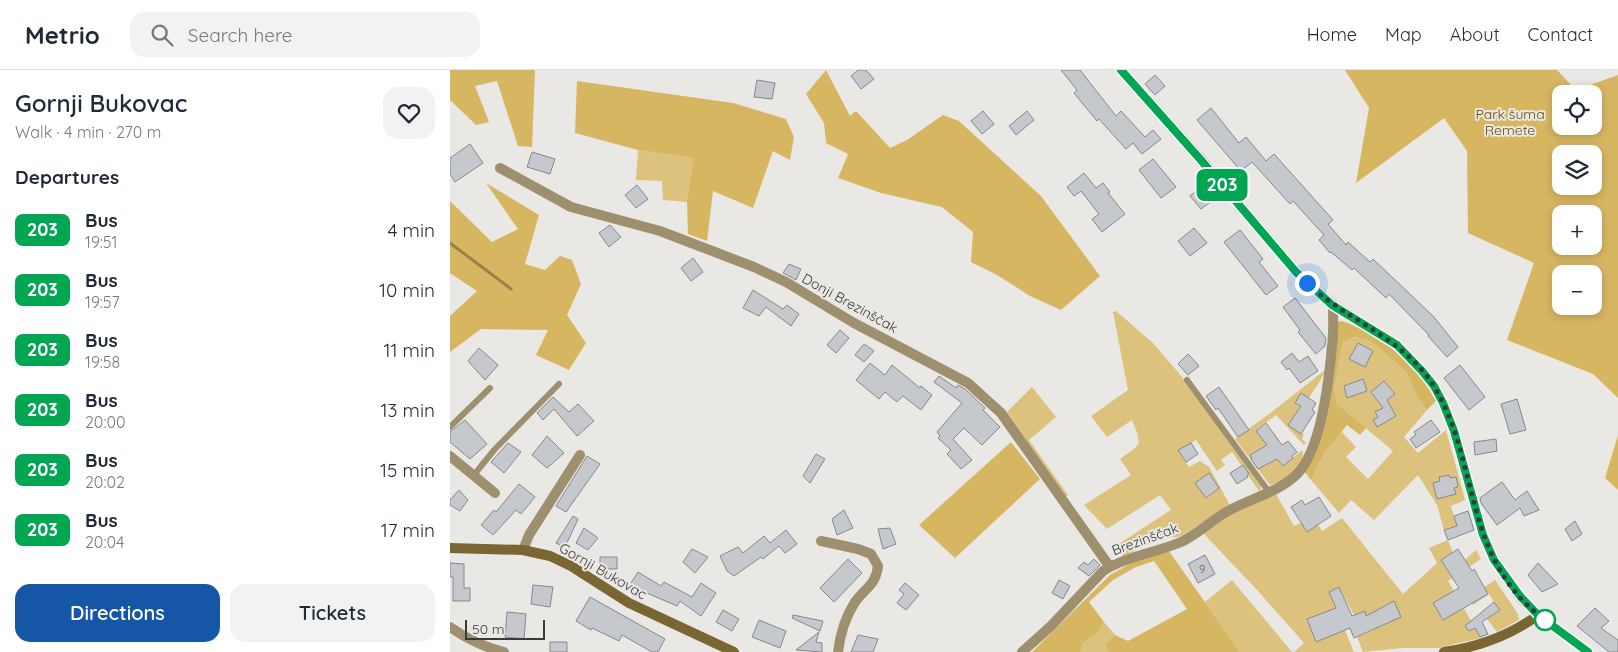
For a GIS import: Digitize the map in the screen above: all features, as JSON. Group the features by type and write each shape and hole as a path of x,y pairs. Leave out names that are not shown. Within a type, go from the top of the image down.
{"main road":[{"path":"1121,70 1296,272 1332,305 1397,345 1422,371 1434,386 1443,403 1454,431 1480,526 1488,549 1501,572 1538,615 1588,652"},
{"name":"Gornji Bukovac","path":"450,548 523,550 560,560 629,603 734,652"},
{"path":"1444,652 1498,638 1523,626 1538,615"}],"street":[{"name":"Donji Brezinščak","path":"500,168 571,207 660,231 754,266 786,282 854,323 968,382 1001,413 1110,567"},
{"name":"Brezinščak","path":"1022,652 1110,567 1124,560 1187,539 1227,511 1269,492 1289,481 1298,473 1306,462 1315,440 1323,408 1332,347 1332,305"},
{"path":"450,456 495,493"},
{"path":"523,550 529,535 580,456"},
{"path":"821,541 858,549 871,554 878,566 877,576 855,602 845,622 838,652"},
{"path":"450,627 467,639 488,648 504,652"}],"lane":[{"path":"1187,380 1269,492"},
{"path":"473,476 495,449 559,384"},
{"path":"450,427 490,388"}],"shaded area":[{"path":"638,150 693,158 687,202 663,200 662,181 636,180"},
{"path":"1116,311 1153,343 1182,377 1261,486 1259,491 1232,452 1221,460 1225,465 1217,471 1196,440 1179,451 1189,467 1200,461 1209,467 1230,505 1181,536 1156,538 1124,557 1117,545 1171,510 1160,495 1107,529 1084,505 1131,475 1120,459 1139,443 1132,420 1107,437 1091,416 1128,390 1113,312"},
{"path":"1352,337 1365,339 1377,346 1407,373 1416,395 1427,410 1404,437 1418,453 1446,430 1465,500 1451,506 1457,526 1444,530 1437,505 1418,475 1374,520 1351,500 1339,513 1311,480 1325,452 1341,431 1356,447 1346,457 1368,479 1393,451 1337,404 1334,388 1343,342"},
{"path":"1325,370 1309,398 1302,394 1295,403 1301,406 1289,425 1304,435 1302,439 1306,443 1304,445 1276,415 1256,430 1265,442 1275,435 1281,443 1271,451 1283,466 1302,450 1303,456 1298,467 1281,481 1270,485 1235,439"},
{"path":"1032,387 1056,417 1029,440 1068,495 1065,497 1007,412"},
{"path":"1276,494 1294,526 1301,523 1318,525 1322,531 1342,518 1403,594 1437,563 1429,548 1448,540 1453,553 1465,560 1476,550 1481,559 1448,581 1481,638 1438,648 1403,648 1363,652 1357,637 1372,631 1365,611 1354,615 1339,587 1329,592 1354,652 1294,652 1304,643 1204,534 1227,516"},
{"path":"1232,580 1292,652 1240,652 1205,602"},
{"path":"1495,580 1518,614 1519,620 1497,632 1487,619 1499,610 1489,594 1473,605 1468,598"},
{"path":"1104,622 1115,635 1104,645 1110,652 1080,652 1083,643 1096,635"}],"green space":[{"path":"450,70 535,70 532,147 518,146 497,81 475,86 489,122 476,125 450,100"},
{"path":"826,70 850,116 856,111 890,148 907,140 943,115 959,121 1041,196 1100,276 1061,310 1030,296 997,275 971,262 973,232 942,207 881,193 838,178 848,154 826,143 824,123 806,94"},
{"name":"Park šuma Remete","path":"1345,70 1557,70 1571,85 1552,85 1552,135 1602,135 1602,85 1590,85 1618,75 1618,398 1593,374 1507,340 1534,263 1468,233 1467,151 1444,118 1356,183 1369,108"},
{"path":"577,81 733,103 786,119 794,137 790,160 773,151 753,208 713,191 707,241 688,234 687,202 693,158 638,150 575,133"},
{"path":"486,183 539,215 525,264 545,270 560,256 572,260 581,284 567,315 586,343 569,370 536,355 548,330 481,329 450,352 450,316 477,291 450,273 450,201 492,242 518,229"},
{"path":"1342,321 1371,334 1396,352 1418,375 1436,401 1427,410 1416,395 1407,373 1377,346 1365,339 1353,337 1343,342 1334,388 1337,404 1366,428 1360,435 1347,425 1325,452 1311,480 1304,471 1316,449 1337,322"},
{"path":"1618,435 1618,490 1605,478"},
{"path":"1011,442 1040,479 955,558 919,525"},
{"path":"1169,551 1240,652 1110,652 1104,645 1115,635 1128,641 1187,609 1154,561 1136,567 1113,580 1089,602 1104,622 1096,635 1083,643 1080,652 1032,652 1110,575 1133,562"}],"building":[{"path":"858,70 866,70 874,79 861,89 851,76"},
{"path":"1061,70 1080,70 1116,116 1121,111 1145,137 1153,130 1161,139 1142,154 1133,143 1126,149 1099,119 1097,121 1074,93 1077,90"},
{"path":"1155,75 1165,86 1155,95 1145,84"},
{"path":"757,80 775,83 772,99 754,97"},
{"path":"1211,108 1239,143 1246,137 1266,161 1274,154 1333,220 1328,224 1346,245 1348,242 1370,262 1373,259 1433,316 1458,347 1447,357 1429,335 1389,294 1386,298 1354,268 1352,270 1330,253 1319,240 1324,235 1293,201 1290,204 1252,162 1241,171 1197,120"},
{"path":"983,111 994,124 982,134 971,121"},
{"path":"1027,111 1034,120 1016,135 1009,126"},
{"path":"470,144 483,163 455,182 450,174 450,158"},
{"path":"532,152 555,159 550,174 527,167"},
{"path":"1153,159 1176,187 1161,198 1139,170"},
{"path":"1084,173 1096,188 1103,183 1110,192 1108,193 1125,214 1102,232 1092,219 1099,214 1081,191 1074,196 1067,187"},
{"path":"637,185 648,199 636,208 625,195"},
{"path":"1203,186 1213,200 1201,209 1190,196"},
{"path":"610,225 621,237 609,247 599,233"},
{"path":"1194,228 1207,243 1190,256 1178,241"},
{"path":"1240,230 1263,259 1259,262 1278,286 1266,295 1224,242"},
{"path":"693,258 703,272 691,281 681,268"},
{"path":"789,264 801,269 796,280 783,273"},
{"path":"753,290 783,309 787,305 799,314 791,326 766,307 759,316 743,308"},
{"path":"1295,298 1326,338 1325,346 1316,354 1298,332 1300,330 1283,307"},
{"path":"840,330 849,338 836,353 827,345"},
{"path":"1358,343 1373,351 1365,367 1349,359"},
{"path":"863,345 874,351 864,362 855,355"},
{"path":"479,348 498,365 485,380 468,361"},
{"path":"1292,353 1299,362 1308,356 1318,371 1300,383 1289,368 1287,370 1281,362"},
{"path":"1188,354 1199,366 1188,375 1178,364"},
{"path":"870,363 885,375 892,365 920,388 921,386 932,395 921,410 903,396 897,402 885,392 879,399 856,380"},
{"path":"1460,365 1485,397 1469,410 1444,378"},
{"path":"939,376 956,388 958,385 965,389 985,408 983,410 1000,427 982,445 964,428 953,439 972,460 961,469 947,454 951,450 938,438 940,436 937,432 962,403 934,382"},
{"path":"1363,379 1367,391 1347,398 1344,386"},
{"path":"1384,381 1395,394 1387,400 1396,416 1377,427 1373,420 1378,417 1375,412 1383,408 1371,392"},
{"path":"1219,387 1249,430 1238,437 1218,408 1216,410 1206,396"},
{"path":"1301,393 1316,403 1312,410 1315,412 1301,434 1288,425 1301,406 1295,403"},
{"path":"553,397 569,412 578,404 594,421 577,436 554,409 543,420 537,413"},
{"path":"1517,399 1526,430 1510,434 1501,404"},
{"path":"465,420 487,444 470,459 450,442 450,432"},
{"path":"1431,420 1440,432 1416,448 1410,439 1416,435 1414,432"},
{"path":"1266,423 1282,445 1288,441 1297,452 1283,466 1277,459 1258,469 1250,455 1267,445 1256,431"},
{"path":"547,436 564,453 547,468 532,455"},
{"path":"1496,439 1497,451 1475,455 1474,442"},
{"path":"508,443 521,452 504,473 491,462"},
{"path":"1191,443 1198,454 1186,462 1178,450"},
{"path":"816,454 825,459 810,483 803,476"},
{"path":"587,456 600,464 566,512 556,506"},
{"path":"1243,465 1249,474 1247,475 1248,477 1237,484 1230,473"},
{"path":"1209,473 1219,488 1206,498 1195,483"},
{"path":"1449,475 1450,478 1456,477 1458,487 1454,488 1456,494 1437,499 1433,483 1440,481 1439,477"},
{"path":"1502,482 1515,500 1527,491 1539,510 1524,516 1520,508 1497,525 1481,503 1480,498"},
{"path":"519,484 535,497 521,514 516,510 493,535 481,525 494,510 496,512"},
{"path":"459,490 468,500 460,511 450,505 450,500"},
{"path":"1319,497 1331,516 1307,532 1291,507 1302,500 1305,505"},
{"path":"844,510 853,528 837,535 832,519"},
{"path":"1468,511 1474,530 1448,540 1444,530 1457,526 1454,516"},
{"path":"573,516 578,519 565,547 556,543"},
{"path":"1575,521 1582,534 1572,541 1565,529"},
{"path":"584,528 598,538 588,550 576,543"},
{"path":"890,528 896,544 883,549 878,529"},
{"path":"786,530 797,544 785,553 779,546 763,559 761,557 734,576 727,571 720,556 738,547 743,553 764,536 770,543"},
{"path":"692,549 708,557 695,573 683,562"},
{"path":"1458,549 1472,571 1474,569 1488,594 1443,620 1433,603 1459,588 1441,560"},
{"path":"1205,555 1215,574 1198,583 1188,564"},
{"path":"600,557 617,557 617,569 600,569"},
{"path":"848,559 862,573 834,602 820,588"},
{"path":"1094,559 1100,565 1089,576 1078,568 1084,562 1088,565"},
{"path":"450,563 464,564 464,588 470,588 470,601 453,601 453,577 450,577"},
{"path":"1538,563 1558,584 1542,592 1528,575"},
{"path":"638,572 661,586 664,582 692,597 701,583 716,593 701,616 680,601 677,606 642,591 631,583"},
{"path":"1059,580 1070,586 1063,599 1052,593"},
{"path":"905,583 919,595 906,610 897,603 904,594 899,590"},
{"path":"533,585 553,587 550,607 531,604"},
{"path":"1339,587 1352,616 1365,611 1366,616 1394,601 1401,617 1354,638 1350,628 1316,642 1307,619 1336,608 1329,592"},
{"path":"590,597 665,639 658,652 652,652 622,635 619,641 592,628 591,630 576,621"},
{"path":"1494,602 1500,610 1482,622 1488,634 1480,637 1475,628 1469,631 1465,626"},
{"path":"1595,608 1609,621 1601,628 1618,640 1618,652 1609,652 1577,626"},
{"path":"723,610 739,619 732,631 716,622"},
{"path":"507,612 526,614 524,639 505,637"},
{"path":"793,615 823,621 820,631 792,618"},
{"path":"759,620 786,631 780,648 752,637"},
{"path":"819,632 816,642 822,643 822,652 796,650"},
{"path":"858,635 878,639 873,652 851,652"},
{"path":"550,642 567,642 567,652 550,652"}],"waterway":[{"path":"450,243 511,289"}],"bus line":[{"name":"203","path":"1121,70 1296,272 1332,305 1397,345 1422,371 1434,386 1443,403 1454,431 1483,535 1488,549 1501,572 1538,615 1588,652"}],"route":[{"path":"1307,283 1332,305 1397,345 1434,386 1454,431 1474,506 1488,549 1501,572 1520,596 1545,620"}]}
